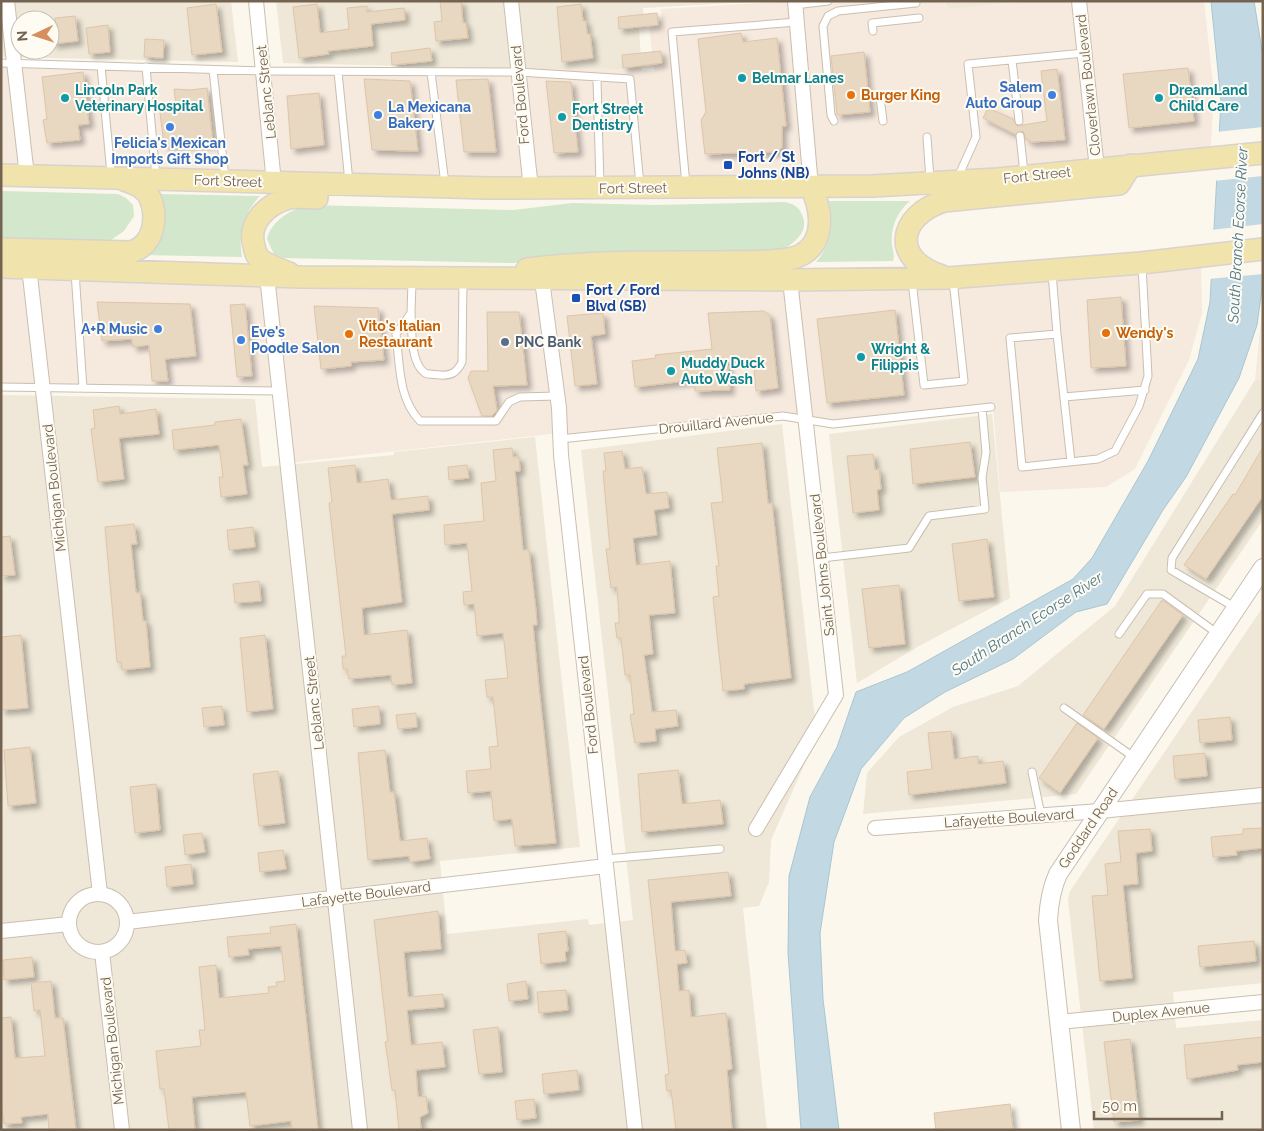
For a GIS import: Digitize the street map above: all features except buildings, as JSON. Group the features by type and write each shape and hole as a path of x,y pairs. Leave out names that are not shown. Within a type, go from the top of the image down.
{"main road":[{"name":"Fort Street","path":"1,175 531,189 811,187 956,182 1263,153"},
{"path":"950,278 921,268 914,262 908,248 910,225 915,217 927,206 944,201 1119,184 1130,165"},
{"path":"1,249 130,252 140,248 147,241 151,231 154,216 152,203 142,187 114,177"},
{"path":"469,279 567,263 755,261 800,256 813,245 820,224 818,200 811,187"},
{"path":"301,277 272,266 256,254 252,241 253,230 264,211 273,204 291,197 513,201 531,189"},
{"path":"1,267 301,277 542,280 950,278 1141,263 1263,249"}],"street":[{"path":"7,1 7,63 27,176"},
{"name":"Leblanc Street","path":"256,1 274,183"},
{"name":"Ford Boulevard","path":"511,1 531,189"},
{"name":"Cloverlawn Boulevard","path":"1079,1 1097,169"},
{"path":"795,3 811,187"},
{"name":"Michigan Boulevard","path":"29,267 100,894"},
{"name":"Leblanc Street","path":"267,276 360,1130"},
{"name":"Ford Boulevard","path":"542,280 557,396 560,439 635,1130"},
{"name":"Saint Johns Boulevard","path":"756,829 836,695 790,280"},
{"name":"Goddard Road","path":"1071,1130 1048,920 1050,897 1058,874 1236,608 1256,588 1263,568"},
{"name":"Lafayette Boulevard","path":"875,828 1100,811 1263,795"},
{"name":"Lafayette Boulevard","path":"127,922 335,898 605,862"},
{"path":"100,894 110,896 120,903 126,913 127,922 124,936 118,945 102,952 85,949 75,941 69,924 72,909 79,900 89,895 100,894"},
{"path":"1,931 69,924"},
{"name":"Michigan Boulevard","path":"102,952 122,1130"},
{"name":"Duplex Avenue","path":"1059,1022 1263,1002"}],"lane":[{"path":"795,3 828,1"},
{"path":"834,121 831,115 824,26 828,16 838,11 916,4"},
{"path":"873,31 872,23 919,18"},
{"path":"686,187 672,32 797,22"},
{"path":"956,182 976,137 968,64 1084,53"},
{"path":"1012,60 1019,121"},
{"path":"7,63 264,71 519,72 597,79 630,79 641,188"},
{"path":"101,66 114,177"},
{"path":"146,67 157,179"},
{"path":"213,70 225,181"},
{"path":"338,72 349,185"},
{"path":"431,72 446,187"},
{"path":"597,79 600,188"},
{"path":"880,97 883,121"},
{"path":"1020,136 1024,176"},
{"path":"927,137 930,183"},
{"path":"1058,334 1010,338 1022,466 1098,459 1115,451 1140,406 1145,390 1148,355 1141,263"},
{"path":"75,269 83,388"},
{"path":"1052,270 1071,462"},
{"path":"412,278 410,313 416,360 426,374 449,375 458,371 462,362 469,279"},
{"path":"912,278 924,385 964,381 950,278"},
{"path":"410,313 396,334 404,396 410,410 420,421 496,421 509,402 520,397 557,396"},
{"path":"1,387 280,391"},
{"path":"1064,397 1145,390"},
{"name":"Drouillard Avenue","path":"560,439 787,416 807,422 833,424 991,407"},
{"path":"822,558 909,548 929,516 985,509 982,478 986,452 982,408"},
{"path":"1236,608 1171,570 1172,558 1263,413"},
{"path":"1119,634 1147,594 1163,594 1218,634"},
{"path":"1064,708 1135,758"},
{"path":"1032,772 1041,815"},
{"path":"605,862 720,849"}],"shaded area":[{"path":"1,1 231,1 238,62 60,58 60,10 10,10 10,57 1,57"},
{"path":"276,1 769,1 643,8 645,28 639,29 642,72 283,63"},
{"path":"791,1 942,1 950,9 1027,1 1204,1 1214,93 1210,159 934,183 1,175 1,63 519,72 545,69 593,68 654,71 649,22 662,21 661,9"},
{"path":"943,1 1021,1 950,10"},
{"path":"1201,258 1202,313 1189,360 1135,469 1106,487 1000,492 993,408 833,424 787,416 560,439 560,433 288,463 280,391 1,387 1,267 790,280"},
{"path":"1263,300 1263,379 1255,380"},
{"path":"1263,379 1263,520 1076,794 863,814 867,773 899,737 953,707 1018,686 1115,606 1255,380"},
{"path":"1,395 255,399 262,467 394,455 394,452 535,437 580,847 440,861 447,934 588,919 589,925 633,920 581,450 782,424 817,736 771,840 769,882 759,906 743,908 767,1130 1,1130"},
{"path":"992,414 1010,598 919,646 857,683 829,434"},
{"path":"1263,607 1263,983 1173,992 1176,1028 1263,1020 1263,1130 1094,1130 1068,900 1070,891"}],"green space":[{"path":"1,191 118,194 126,198 133,205 134,216 124,231 111,240 99,244 1,245"},
{"path":"159,194 260,196 249,210 243,224 241,232 242,257 144,255"},
{"path":"829,201 910,201 898,215 893,227 893,261 816,262 825,248 830,233"},
{"path":"785,202 798,209 804,220 804,226 799,237 778,253 569,257 513,263 284,258 274,254 267,239 277,221 295,209 309,205 514,210 572,203 654,205"}],"water":[{"name":"South Branch Ecorse River","path":"1211,1 1254,1 1263,57 1263,281 1257,325 1239,378 1186,477 1163,510 1107,604 1076,612 1013,659 945,692 904,718 861,769 834,842 820,933 823,999 839,1130 801,1130 788,953 789,876 810,797 837,747 856,692 907,672 1073,579 1092,558 1148,461 1198,359 1210,302 1221,101"}],"pier":[{"path":"1263,127 1263,176 1213,181 1216,132"},
{"path":"1263,224 1263,274 1208,279 1211,230"}],"place":[{"name":"Belmar Lanes","path":"742,78"},
{"name":"Burger King","path":"851,95"},
{"name":"Salem Auto Group","path":"1052,95"},
{"name":"Lincoln Park Veterinary Hospital","path":"65,98"},
{"name":"DreamLand Child Care","path":"1159,98"},
{"name":"La Mexicana Bakery","path":"378,115"},
{"name":"Fort Street Dentistry","path":"562,117"},
{"name":"Felicia's Mexican Imports Gift Shop","path":"170,127"},
{"name":"Fort / St Johns (NB)","path":"728,165"},
{"name":"Fort / Ford Blvd (SB)","path":"576,298"},
{"name":"A+R Music","path":"158,329"},
{"name":"Wendy's","path":"1106,333"},
{"name":"Vito's Italian Restaurant","path":"349,334"},
{"name":"Eve's Poodle Salon","path":"241,340"},
{"name":"PNC Bank","path":"505,342"},
{"name":"Wright & Filippis","path":"861,357"},
{"name":"Muddy Duck Auto Wash","path":"671,371"}]}
